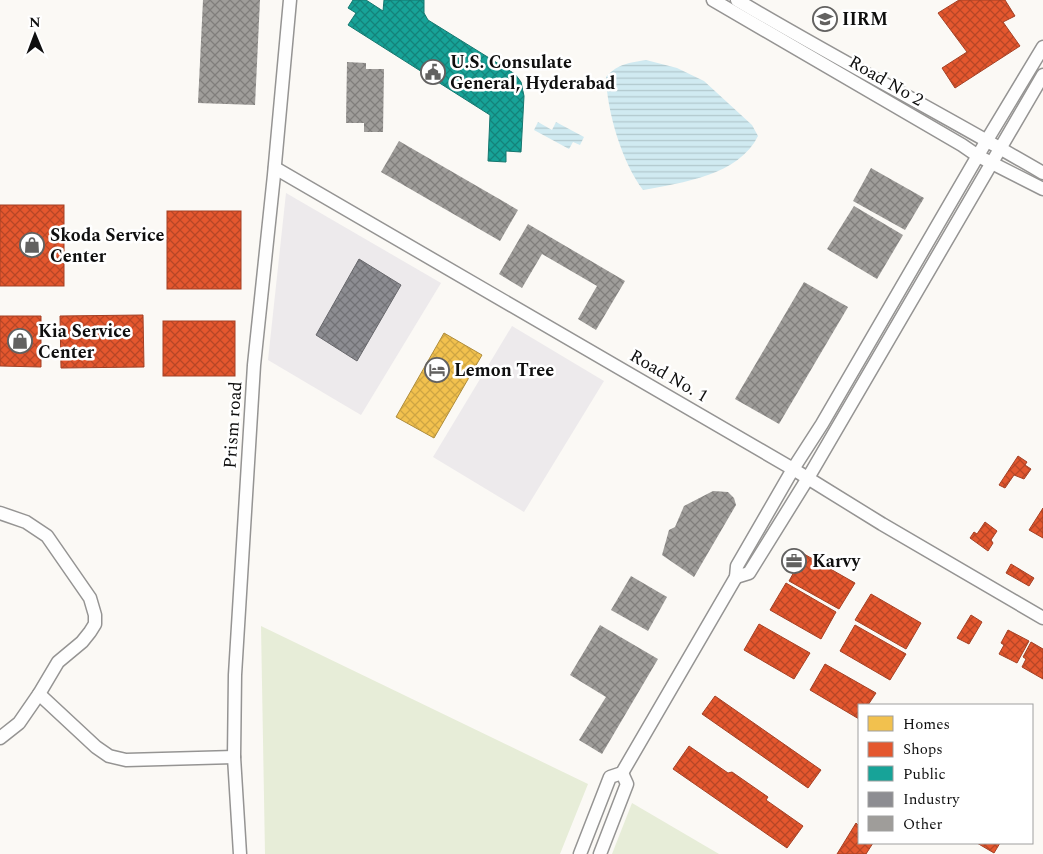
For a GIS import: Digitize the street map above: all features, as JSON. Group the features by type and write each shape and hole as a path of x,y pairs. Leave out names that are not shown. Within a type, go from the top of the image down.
{"street":[{"name":"Prism road","path":"240,854 234,757 235,674 254,365 275,168 290,0"},
{"name":"Road No 2","path":"713,0 978,156 1043,189"},
{"name":"Road No 2","path":"737,0 824,52 987,140 1043,173"},
{"path":"580,854 610,777 622,773 736,577 737,566 793,469 827,415 1043,47"},
{"path":"736,577 749,574 808,478 1043,75"},
{"name":"Road No. 1","path":"275,168 793,469 1043,618"},
{"path":"0,513 26,522 47,536 90,598 95,615 95,624 90,632 82,642 58,662 19,723 0,738"},
{"path":"39,694 96,747 109,756 126,760 234,757"},
{"path":"600,854 627,784 622,773"}],"shaded area":[{"path":"286,193 441,283 361,415 268,360"},
{"path":"512,326 604,381 524,512 433,457"}],"green space":[{"path":"261,626 588,784 560,854 265,854"},
{"path":"632,803 719,854 612,854"}],"water":[{"path":"646,60 677,68 704,81 752,125 758,136 749,149 738,160 708,175 643,190 628,165 617,136 609,105 606,77 620,66"},
{"path":"538,122 552,130 556,122 584,137 580,145 573,142 569,149 534,130"}],"building: Homes":[{"path":"444,333 482,355 434,438 396,417"}],"building: Shops":[{"path":"959,0 1005,0 1015,16 1003,22 1020,46 955,88 942,68 967,52 938,13"},
{"name":"Skoda Service Center","path":"0,205 64,205 64,286 0,286"},
{"path":"167,211 241,211 241,289 167,289"},
{"path":"143,315 144,367 61,368 60,316"},
{"name":"Kia Service Center","path":"0,316 41,316 41,367 0,366"},
{"path":"163,321 235,321 235,376 163,376"},
{"path":"1018,456 1027,462 1025,465 1031,469 1024,479 1014,475 1005,488 999,485"},
{"path":"1043,508 1043,538 1029,530"},
{"path":"985,522 997,531 991,540 993,543 988,551 970,538 974,532 977,534"},
{"path":"804,554 855,583 839,609 789,581"},
{"path":"1011,564 1034,578 1029,586 1006,573"},
{"path":"786,583 836,612 821,639 770,610"},
{"path":"871,594 921,623 906,649 855,620"},
{"path":"971,615 982,622 969,644 957,638"},
{"path":"759,624 810,653 794,679 744,650"},
{"path":"855,625 906,654 890,680 840,651"},
{"path":"1008,630 1029,641 1017,663 999,654 1004,645 1001,643"},
{"path":"1031,642 1043,649 1043,679 1022,667 1026,659 1023,657"},
{"path":"825,664 876,693 869,704 858,704 858,718 810,690"},
{"path":"715,696 821,770 808,788 702,714"},
{"path":"689,746 728,773 732,772 768,797 766,800 803,826 787,848 673,769"},
{"path":"856,823 858,825 858,844 872,844 866,854 837,854"},
{"path":"979,844 999,844 994,853"}],"building: Public":[{"path":"353,0 366,0 383,11 384,0 424,0 424,13 428,20 515,74 521,82 524,96 521,152 506,151 506,162 488,161 490,115 348,25 356,13 348,8"}],"building: Industry":[{"path":"359,259 401,285 357,361 316,335"}],"building: Other":[{"path":"203,0 260,0 255,105 198,103"},
{"path":"347,62 366,63 366,69 384,69 383,132 364,132 364,123 346,123"},
{"path":"399,141 518,210 500,241 381,172"},
{"path":"871,168 924,198 905,230 853,201"},
{"path":"854,206 903,235 877,279 827,249"},
{"path":"528,224 625,281 596,330 578,319 597,286 542,254 522,288 499,274"},
{"path":"804,282 848,307 779,424 735,399"},
{"path":"713,491 728,492 734,498 736,505 694,577 662,555 669,530 675,527 684,506"},
{"path":"631,576 667,597 648,631 611,610"},
{"path":"600,625 658,659 602,754 579,740 606,697 570,675"}],"place":[{"name":"IIRM","path":"825,19"},
{"name":"U.S. Consulate General, Hyderabad","path":"433,72"},
{"name":"Skoda Service Center","path":"32,245"},
{"name":"Kia Service Center","path":"20,341"},
{"name":"Lemon Tree","path":"437,370"},
{"name":"Karvy","path":"794,561"}]}
